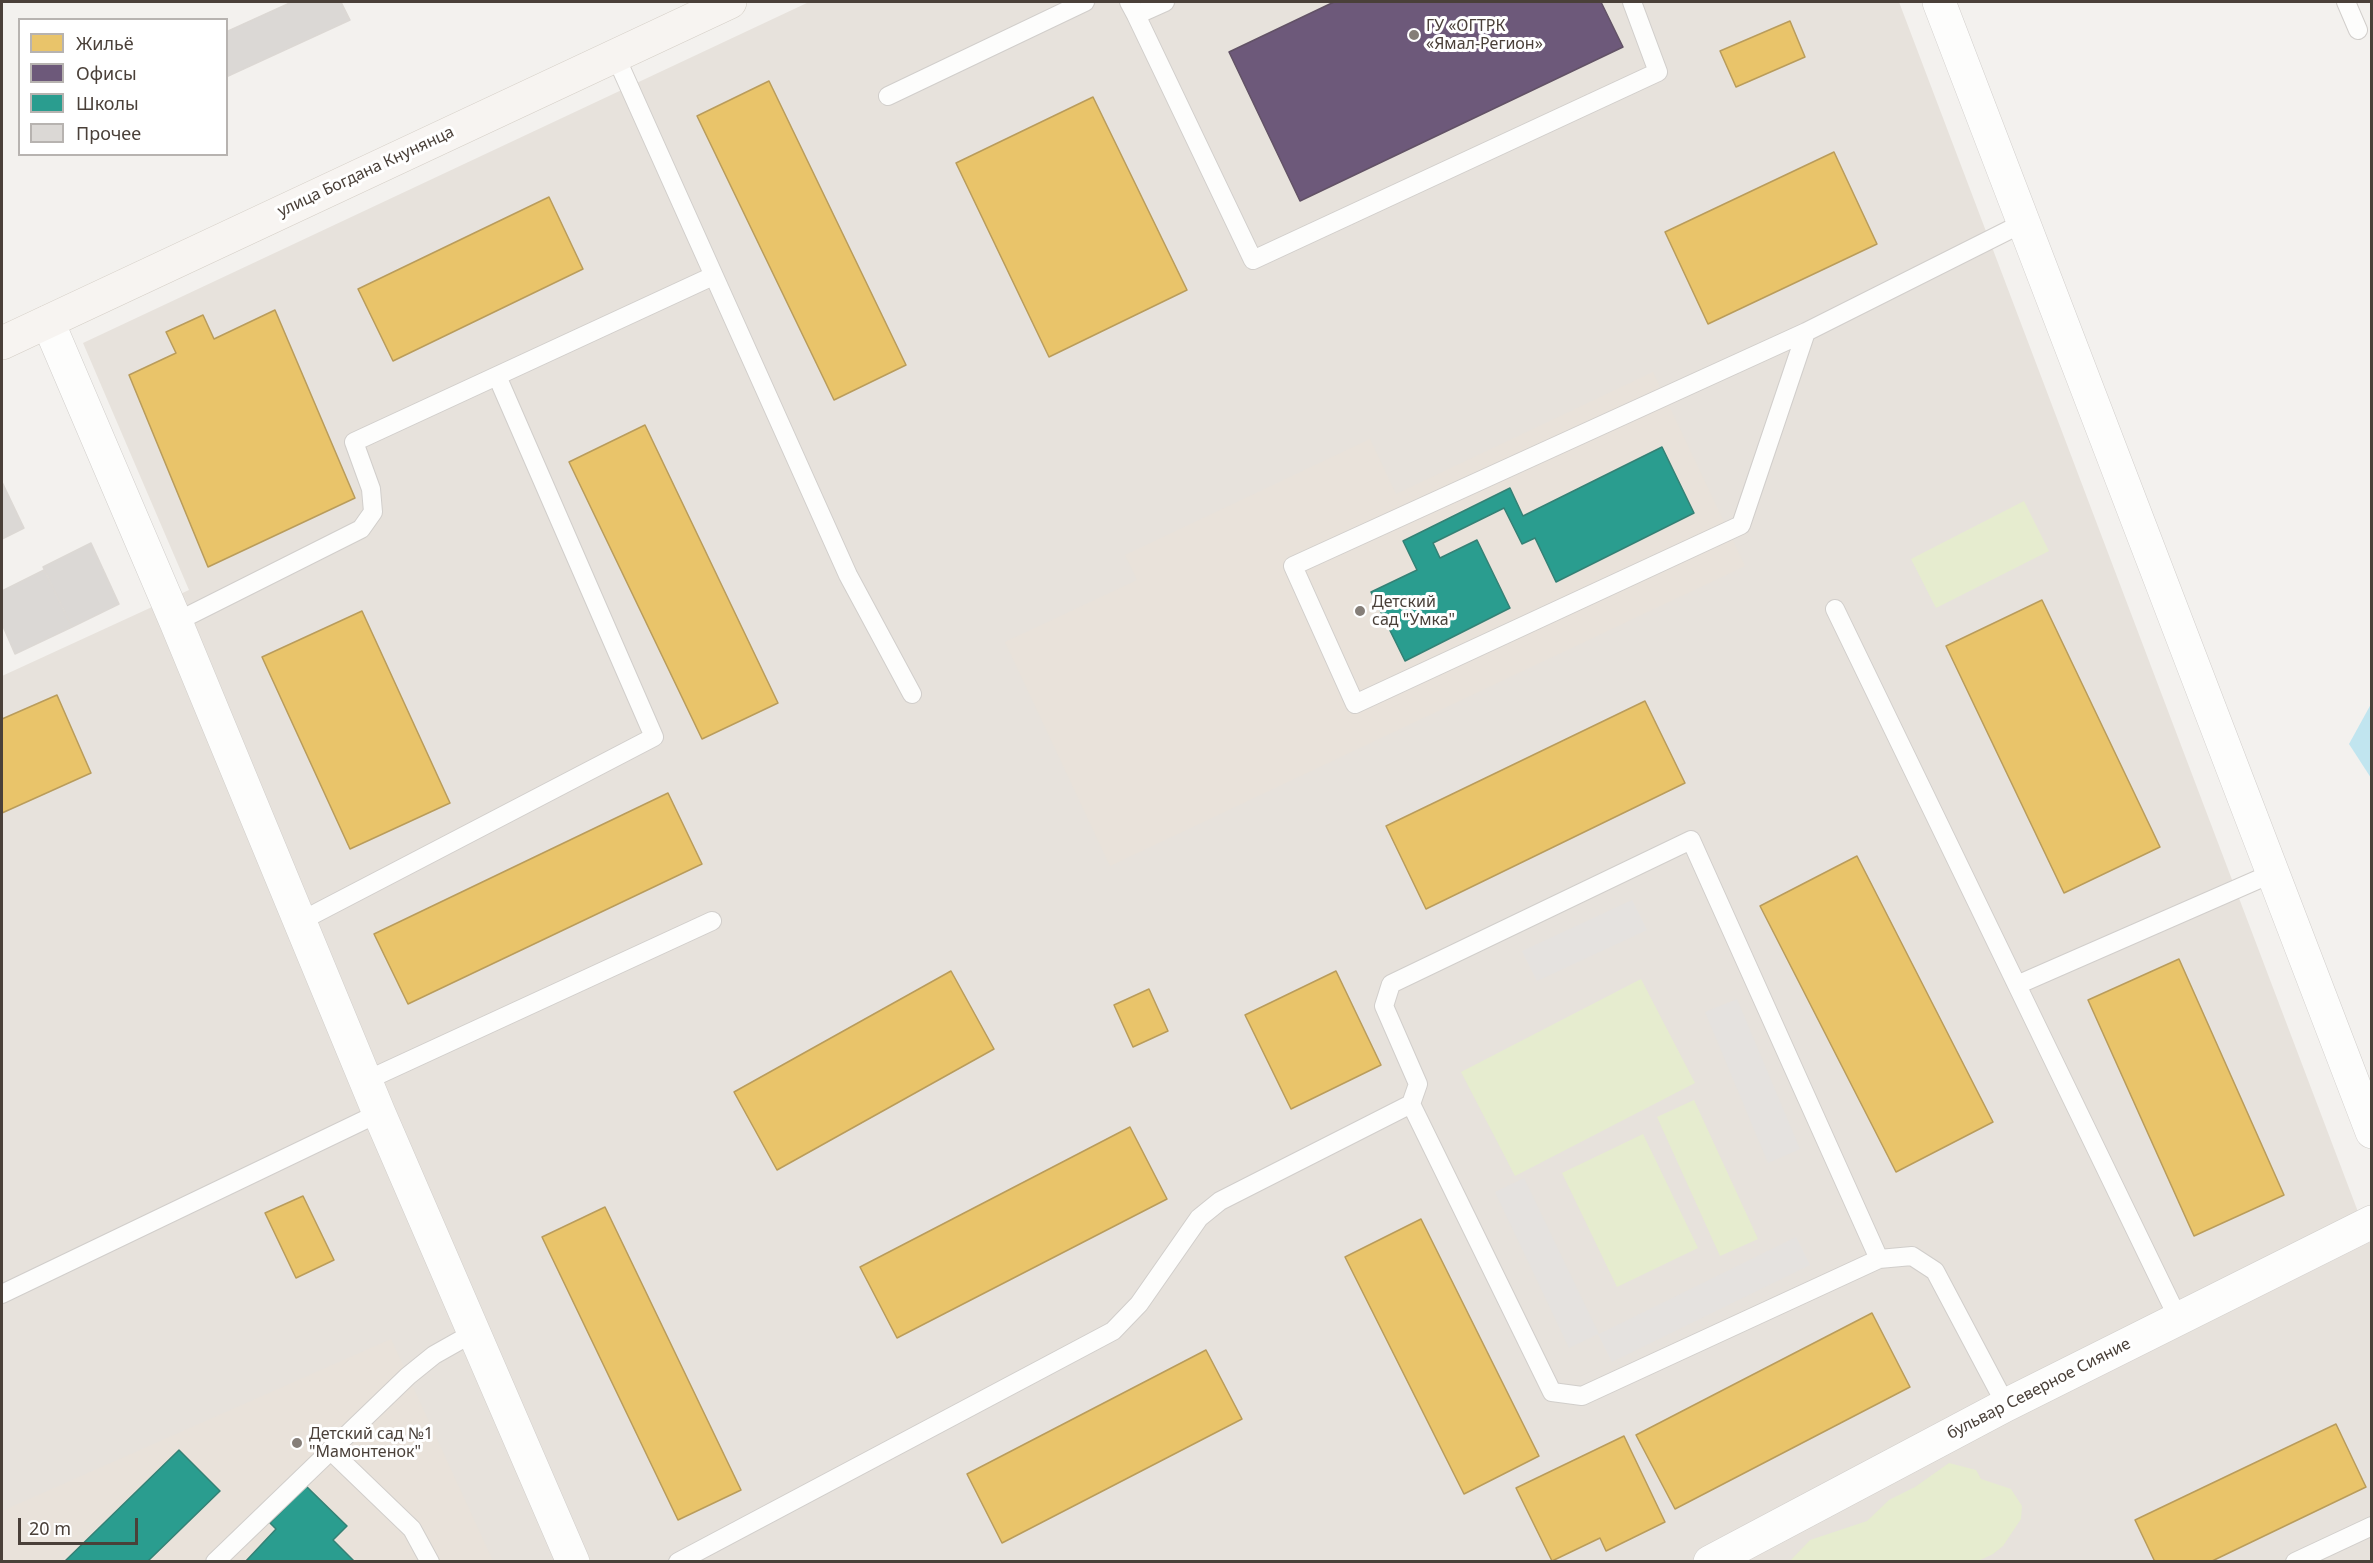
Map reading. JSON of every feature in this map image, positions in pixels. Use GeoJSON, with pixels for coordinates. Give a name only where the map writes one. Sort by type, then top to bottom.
{"type":"FeatureCollection","features":[{"type":"Feature","properties":{"kind":"main road","name":"улица Богдана Кнунянца"},"geometry":{"type":"LineString","coordinates":[[2,343],[730,2]]}},
{"type":"Feature","properties":{"kind":"street"},"geometry":{"type":"LineString","coordinates":[[1939,2],[2372,1132]]}},
{"type":"Feature","properties":{"kind":"street"},"geometry":{"type":"LineString","coordinates":[[48,322],[176,622],[365,1081],[472,1333],[573,1562]]}},
{"type":"Feature","properties":{"kind":"street","name":"бульвар Северное Сияние"},"geometry":{"type":"LineString","coordinates":[[1710,1562],[2006,1405],[2372,1222]]}},
{"type":"Feature","properties":{"kind":"lane"},"geometry":{"type":"LineString","coordinates":[[888,96],[1085,2]]}},
{"type":"Feature","properties":{"kind":"lane"},"geometry":{"type":"LineString","coordinates":[[1165,2],[1133,8],[1253,260],[1658,72],[1632,2]]}},
{"type":"Feature","properties":{"kind":"lane"},"geometry":{"type":"LineString","coordinates":[[2346,2],[2358,30]]}},
{"type":"Feature","properties":{"kind":"lane"},"geometry":{"type":"LineString","coordinates":[[615,55],[848,575],[912,694]]}},
{"type":"Feature","properties":{"kind":"lane"},"geometry":{"type":"LineString","coordinates":[[1806,332],[1741,525],[1355,704],[1293,566],[1806,332],[2023,224]]}},
{"type":"Feature","properties":{"kind":"lane"},"geometry":{"type":"LineString","coordinates":[[176,622],[361,529],[373,512],[371,489],[354,442],[713,276]]}},
{"type":"Feature","properties":{"kind":"lane"},"geometry":{"type":"LineString","coordinates":[[299,922],[654,737],[497,376]]}},
{"type":"Feature","properties":{"kind":"lane"},"geometry":{"type":"LineString","coordinates":[[1834,609],[2178,1318]]}},
{"type":"Feature","properties":{"kind":"lane"},"geometry":{"type":"LineString","coordinates":[[678,1562],[1113,1331],[1139,1304],[1199,1218],[1220,1201],[1411,1104],[1418,1084],[1384,1006],[1391,984],[1691,840],[1879,1259]]}},
{"type":"Feature","properties":{"kind":"lane"},"geometry":{"type":"LineString","coordinates":[[2017,986],[2273,873]]}},
{"type":"Feature","properties":{"kind":"lane"},"geometry":{"type":"LineString","coordinates":[[365,1081],[712,921]]}},
{"type":"Feature","properties":{"kind":"lane"},"geometry":{"type":"LineString","coordinates":[[1411,1104],[1552,1392],[1582,1396],[1879,1259],[1912,1256],[1935,1271],[2006,1405]]}},
{"type":"Feature","properties":{"kind":"lane"},"geometry":{"type":"LineString","coordinates":[[2,1294],[379,1113]]}},
{"type":"Feature","properties":{"kind":"lane"},"geometry":{"type":"LineString","coordinates":[[215,1562],[408,1376],[434,1355],[472,1333]]}},
{"type":"Feature","properties":{"kind":"lane"},"geometry":{"type":"LineString","coordinates":[[330,1450],[411,1529],[430,1562]]}},
{"type":"Feature","properties":{"kind":"lane"},"geometry":{"type":"LineString","coordinates":[[2295,1562],[2372,1526]]}},
{"type":"Feature","properties":{"kind":"shaded area"},"geometry":{"type":"Polygon","coordinates":[[[809,2],[1899,2],[2371,1246],[2371,1561],[2,1561],[2,676],[189,590],[83,343],[809,2]]]}},
{"type":"Feature","properties":{"kind":"shaded area","name":"Детский сад \"Умка\""},"geometry":{"type":"Polygon","coordinates":[[[1653,372],[1745,566],[1110,866],[1005,642],[1137,580],[1125,555],[1370,439],[1396,494],[1653,372]]]}},
{"type":"Feature","properties":{"kind":"shaded area"},"geometry":{"type":"Polygon","coordinates":[[[1632,900],[1647,930],[1537,981],[1522,951],[1632,900]]]}},
{"type":"Feature","properties":{"kind":"shaded area"},"geometry":{"type":"Polygon","coordinates":[[[1737,999],[1800,1149],[1768,1163],[1705,1012],[1737,999]]]}},
{"type":"Feature","properties":{"kind":"shaded area"},"geometry":{"type":"Polygon","coordinates":[[[1524,1178],[1599,1334],[1796,1237],[1810,1265],[1612,1362],[1598,1334],[1569,1348],[1495,1192],[1524,1178]]]}},
{"type":"Feature","properties":{"kind":"shaded area","name":"Детский сад №1 \"Мамонтенок\""},"geometry":{"type":"Polygon","coordinates":[[[391,1339],[493,1561],[2,1561],[2,1511],[391,1339]]]}},
{"type":"Feature","properties":{"kind":"green space"},"geometry":{"type":"Polygon","coordinates":[[[2024,501],[2049,551],[1936,608],[1911,559],[2024,501]]]}},
{"type":"Feature","properties":{"kind":"green space"},"geometry":{"type":"Polygon","coordinates":[[[1641,979],[1695,1083],[1515,1176],[1461,1072],[1641,979]]]}},
{"type":"Feature","properties":{"kind":"green space"},"geometry":{"type":"Polygon","coordinates":[[[1694,1100],[1758,1239],[1720,1256],[1657,1117],[1694,1100]]]}},
{"type":"Feature","properties":{"kind":"green space"},"geometry":{"type":"Polygon","coordinates":[[[1643,1134],[1698,1248],[1617,1287],[1562,1173],[1643,1134]]]}},
{"type":"Feature","properties":{"kind":"green space"},"geometry":{"type":"Polygon","coordinates":[[[1949,1463],[1976,1470],[1981,1479],[2011,1489],[2022,1506],[2021,1519],[2003,1546],[1993,1554],[1976,1562],[1790,1561],[1810,1540],[1867,1521],[1889,1500],[1915,1487],[1949,1463]]]}},
{"type":"Feature","properties":{"kind":"water"},"geometry":{"type":"Polygon","coordinates":[[[2371,704],[2371,778],[2349,744],[2371,704]]]}},
{"type":"Feature","properties":{"kind":"building: Жильё"},"geometry":{"type":"Polygon","coordinates":[[[1790,21],[1805,57],[1736,87],[1720,51],[1790,21]]]}},
{"type":"Feature","properties":{"kind":"building: Жильё"},"geometry":{"type":"Polygon","coordinates":[[[769,81],[906,365],[834,400],[697,116],[769,81]]]}},
{"type":"Feature","properties":{"kind":"building: Жильё"},"geometry":{"type":"Polygon","coordinates":[[[1093,97],[1187,290],[1049,357],[956,163],[1093,97]]]}},
{"type":"Feature","properties":{"kind":"building: Жильё"},"geometry":{"type":"Polygon","coordinates":[[[1834,152],[1877,244],[1708,324],[1665,232],[1834,152]]]}},
{"type":"Feature","properties":{"kind":"building: Жильё"},"geometry":{"type":"Polygon","coordinates":[[[549,197],[583,269],[393,361],[358,289],[549,197]]]}},
{"type":"Feature","properties":{"kind":"building: Жильё"},"geometry":{"type":"Polygon","coordinates":[[[275,310],[355,498],[208,567],[129,375],[176,353],[166,332],[203,315],[214,339],[275,310]]]}},
{"type":"Feature","properties":{"kind":"building: Жильё"},"geometry":{"type":"Polygon","coordinates":[[[645,425],[778,703],[702,739],[569,462],[645,425]]]}},
{"type":"Feature","properties":{"kind":"building: Жильё"},"geometry":{"type":"Polygon","coordinates":[[[2042,600],[2160,847],[2064,893],[1946,646],[2042,600]]]}},
{"type":"Feature","properties":{"kind":"building: Жильё"},"geometry":{"type":"Polygon","coordinates":[[[362,611],[450,803],[350,849],[262,657],[362,611]]]}},
{"type":"Feature","properties":{"kind":"building: Жильё"},"geometry":{"type":"Polygon","coordinates":[[[57,695],[91,773],[2,813],[2,719],[57,695]]]}},
{"type":"Feature","properties":{"kind":"building: Жильё"},"geometry":{"type":"Polygon","coordinates":[[[1645,701],[1685,783],[1426,909],[1386,826],[1645,701]]]}},
{"type":"Feature","properties":{"kind":"building: Жильё"},"geometry":{"type":"Polygon","coordinates":[[[668,793],[702,864],[408,1004],[374,934],[668,793]]]}},
{"type":"Feature","properties":{"kind":"building: Жильё"},"geometry":{"type":"Polygon","coordinates":[[[1857,856],[1993,1122],[1896,1172],[1760,906],[1857,856]]]}},
{"type":"Feature","properties":{"kind":"building: Жильё"},"geometry":{"type":"Polygon","coordinates":[[[2179,959],[2284,1195],[2194,1236],[2088,1000],[2179,959]]]}},
{"type":"Feature","properties":{"kind":"building: Жильё"},"geometry":{"type":"Polygon","coordinates":[[[951,971],[994,1049],[777,1170],[734,1092],[951,971]]]}},
{"type":"Feature","properties":{"kind":"building: Жильё"},"geometry":{"type":"Polygon","coordinates":[[[1336,971],[1381,1065],[1291,1109],[1245,1015],[1336,971]]]}},
{"type":"Feature","properties":{"kind":"building: Жильё"},"geometry":{"type":"Polygon","coordinates":[[[1149,989],[1168,1031],[1133,1047],[1114,1005],[1149,989]]]}},
{"type":"Feature","properties":{"kind":"building: Жильё"},"geometry":{"type":"Polygon","coordinates":[[[1130,1127],[1167,1199],[897,1338],[860,1267],[1130,1127]]]}},
{"type":"Feature","properties":{"kind":"building: Жильё"},"geometry":{"type":"Polygon","coordinates":[[[303,1196],[334,1260],[296,1278],[265,1213],[303,1196]]]}},
{"type":"Feature","properties":{"kind":"building: Жильё"},"geometry":{"type":"Polygon","coordinates":[[[605,1207],[741,1490],[678,1520],[542,1237],[605,1207]]]}},
{"type":"Feature","properties":{"kind":"building: Жильё"},"geometry":{"type":"Polygon","coordinates":[[[1421,1219],[1539,1456],[1464,1494],[1345,1257],[1421,1219]]]}},
{"type":"Feature","properties":{"kind":"building: Жильё"},"geometry":{"type":"Polygon","coordinates":[[[1872,1313],[1910,1387],[1675,1509],[1636,1435],[1872,1313]]]}},
{"type":"Feature","properties":{"kind":"building: Жильё"},"geometry":{"type":"Polygon","coordinates":[[[1206,1350],[1242,1419],[1002,1543],[967,1474],[1206,1350]]]}},
{"type":"Feature","properties":{"kind":"building: Жильё"},"geometry":{"type":"Polygon","coordinates":[[[2336,1424],[2366,1487],[2210,1562],[2155,1562],[2135,1520],[2336,1424]]]}},
{"type":"Feature","properties":{"kind":"building: Жильё"},"geometry":{"type":"Polygon","coordinates":[[[1624,1436],[1665,1522],[1606,1551],[1600,1538],[1552,1561],[1516,1488],[1624,1436]]]}},
{"type":"Feature","properties":{"kind":"building: Офисы"},"geometry":{"type":"Polygon","coordinates":[[[1334,2],[1601,2],[1623,47],[1300,201],[1229,52],[1334,2]]]}},
{"type":"Feature","properties":{"kind":"building: Школы"},"geometry":{"type":"Polygon","coordinates":[[[1662,447],[1694,513],[1556,582],[1535,538],[1522,544],[1504,508],[1433,543],[1440,558],[1477,540],[1510,608],[1405,661],[1371,592],[1417,570],[1403,541],[1510,488],[1523,516],[1662,447]]]}},
{"type":"Feature","properties":{"kind":"building: Школы"},"geometry":{"type":"Polygon","coordinates":[[[179,1450],[220,1491],[147,1562],[64,1562],[179,1450]]]}},
{"type":"Feature","properties":{"kind":"building: Школы"},"geometry":{"type":"Polygon","coordinates":[[[306,1486],[347,1526],[333,1540],[355,1562],[245,1562],[276,1529],[270,1523],[306,1486]]]}},
{"type":"Feature","properties":{"kind":"building: Прочее"},"geometry":{"type":"Polygon","coordinates":[[[292,2],[341,2],[350,20],[228,76],[228,31],[292,2]]]}},
{"type":"Feature","properties":{"kind":"building: Прочее"},"geometry":{"type":"Polygon","coordinates":[[[2,482],[24,528],[2,539],[2,482]]]}},
{"type":"Feature","properties":{"kind":"building: Прочее"},"geometry":{"type":"Polygon","coordinates":[[[91,543],[119,604],[72,627],[43,567],[91,543]]]}},
{"type":"Feature","properties":{"kind":"building: Прочее"},"geometry":{"type":"Polygon","coordinates":[[[44,570],[72,627],[15,654],[2,624],[2,591],[44,570]]]}},
{"type":"Feature","properties":{"kind":"place","name":"ГУ «ОГТРК «Ямал-Регион»"},"geometry":{"type":"Point","coordinates":[1414,35]}},
{"type":"Feature","properties":{"kind":"place","name":"Детский сад \"Умка\""},"geometry":{"type":"Point","coordinates":[1360,611]}},
{"type":"Feature","properties":{"kind":"place","name":"Детский сад №1 \"Мамонтенок\""},"geometry":{"type":"Point","coordinates":[297,1443]}}]}
